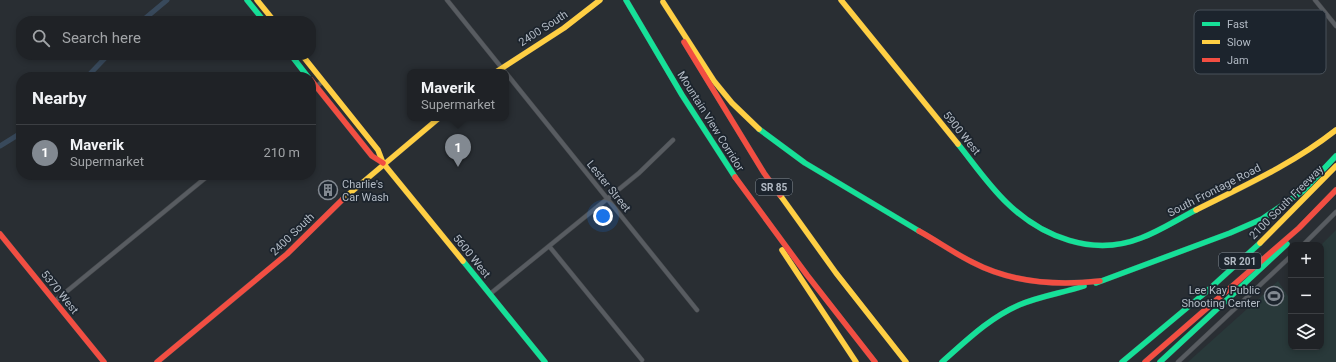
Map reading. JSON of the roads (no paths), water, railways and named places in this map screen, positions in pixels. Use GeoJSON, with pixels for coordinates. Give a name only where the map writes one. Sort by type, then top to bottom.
{"type":"FeatureCollection","features":[{"type":"Feature","properties":{"kind":"main road"},"geometry":{"type":"LineString","coordinates":[[247,0],[260,16]]}},
{"type":"Feature","properties":{"kind":"main road"},"geometry":{"type":"LineString","coordinates":[[257,0],[270,16]]}},
{"type":"Feature","properties":{"kind":"main road","name":"2400 South"},"geometry":{"type":"LineString","coordinates":[[507,69],[600,0]]}},
{"type":"Feature","properties":{"kind":"main road","name":"Mountain View Corridor"},"geometry":{"type":"LineString","coordinates":[[626,0],[724,163],[771,228],[875,362]]}},
{"type":"Feature","properties":{"kind":"main road","name":"5900 West"},"geometry":{"type":"LineString","coordinates":[[842,0],[1012,210],[1029,224],[1052,236],[1064,240],[1092,245]]}},
{"type":"Feature","properties":{"kind":"main road"},"geometry":{"type":"LineString","coordinates":[[662,1],[723,92],[751,122],[793,156],[965,258],[991,271],[1011,278],[1041,284],[1074,284],[1100,281]]}},
{"type":"Feature","properties":{"kind":"main road","name":"Mountain View Corridor"},"geometry":{"type":"LineString","coordinates":[[662,1],[691,56],[764,173],[836,273],[906,362]]}},
{"type":"Feature","properties":{"kind":"main road"},"geometry":{"type":"LineString","coordinates":[[295,60],[304,72]]}},
{"type":"Feature","properties":{"kind":"main road","name":"5600 West"},"geometry":{"type":"LineString","coordinates":[[306,60],[316,72]]}},
{"type":"Feature","properties":{"kind":"main road","name":"5600 West"},"geometry":{"type":"LineString","coordinates":[[316,72],[378,150],[383,163],[545,362]]}},
{"type":"Feature","properties":{"kind":"main road","name":"5600 West"},"geometry":{"type":"LineString","coordinates":[[316,87],[372,156],[383,163]]}},
{"type":"Feature","properties":{"kind":"main road","name":"2400 South"},"geometry":{"type":"LineString","coordinates":[[157,362],[287,254],[344,198],[383,163],[435,121]]}},
{"type":"Feature","properties":{"kind":"main road","name":"South Frontage Road"},"geometry":{"type":"LineString","coordinates":[[1092,245],[1128,242],[1151,233],[1285,165],[1313,148],[1336,130]]}},
{"type":"Feature","properties":{"kind":"main road"},"geometry":{"type":"LineString","coordinates":[[942,362],[990,321],[1010,309],[1035,299],[1100,281],[1230,233],[1262,219],[1303,191],[1336,156]]}},
{"type":"Feature","properties":{"kind":"main road"},"geometry":{"type":"LineString","coordinates":[[724,163],[856,362]]}},
{"type":"Feature","properties":{"kind":"main road","name":"2100 South Freeway"},"geometry":{"type":"LineString","coordinates":[[1122,362],[1138,350],[1248,254],[1306,198],[1336,166]]}},
{"type":"Feature","properties":{"kind":"main road","name":"SR 201"},"geometry":{"type":"LineString","coordinates":[[1145,362],[1299,228],[1336,190]]}},
{"type":"Feature","properties":{"kind":"main road"},"geometry":{"type":"LineString","coordinates":[[1159,362],[1286,246],[1299,228]]}},
{"type":"Feature","properties":{"kind":"main road","name":"5370 West"},"geometry":{"type":"LineString","coordinates":[[0,234],[104,362]]}},
{"type":"Feature","properties":{"kind":"main road"},"geometry":{"type":"LineString","coordinates":[[1118,362],[1138,350]]}},
{"type":"Feature","properties":{"kind":"street","name":"Lester Street"},"geometry":{"type":"LineString","coordinates":[[447,0],[502,69]]}},
{"type":"Feature","properties":{"kind":"street"},"geometry":{"type":"LineString","coordinates":[[1315,0],[1323,10]]}},
{"type":"Feature","properties":{"kind":"street"},"geometry":{"type":"LineString","coordinates":[[1326,14],[1336,26]]}},
{"type":"Feature","properties":{"kind":"street","name":"Lester Street"},"geometry":{"type":"LineString","coordinates":[[509,77],[697,310]]}},
{"type":"Feature","properties":{"kind":"street"},"geometry":{"type":"LineString","coordinates":[[316,87],[323,81]]}},
{"type":"Feature","properties":{"kind":"street"},"geometry":{"type":"LineString","coordinates":[[490,294],[652,162],[673,140]]}},
{"type":"Feature","properties":{"kind":"street"},"geometry":{"type":"LineString","coordinates":[[55,301],[203,180]]}},
{"type":"Feature","properties":{"kind":"street"},"geometry":{"type":"LineString","coordinates":[[1306,242],[1336,212]]}},
{"type":"Feature","properties":{"kind":"street"},"geometry":{"type":"LineString","coordinates":[[549,246],[642,360]]}},
{"type":"Feature","properties":{"kind":"street"},"geometry":{"type":"LineString","coordinates":[[1178,362],[1288,259]]}},
{"type":"Feature","properties":{"kind":"waterway"},"geometry":{"type":"LineString","coordinates":[[148,16],[167,0]]}},
{"type":"Feature","properties":{"kind":"waterway"},"geometry":{"type":"LineString","coordinates":[[92,72],[103,60]]}},
{"type":"Feature","properties":{"kind":"waterway"},"geometry":{"type":"LineString","coordinates":[[0,146],[16,136]]}},
{"type":"Feature","properties":{"kind":"place","name":"Maverik"},"geometry":{"type":"Point","coordinates":[458,167]}},
{"type":"Feature","properties":{"kind":"place","name":"Charlie's Car Wash"},"geometry":{"type":"Point","coordinates":[328,190]}},
{"type":"Feature","properties":{"kind":"place","name":"Lee Kay Public Shooting Center"},"geometry":{"type":"Point","coordinates":[1274,296]}}]}
